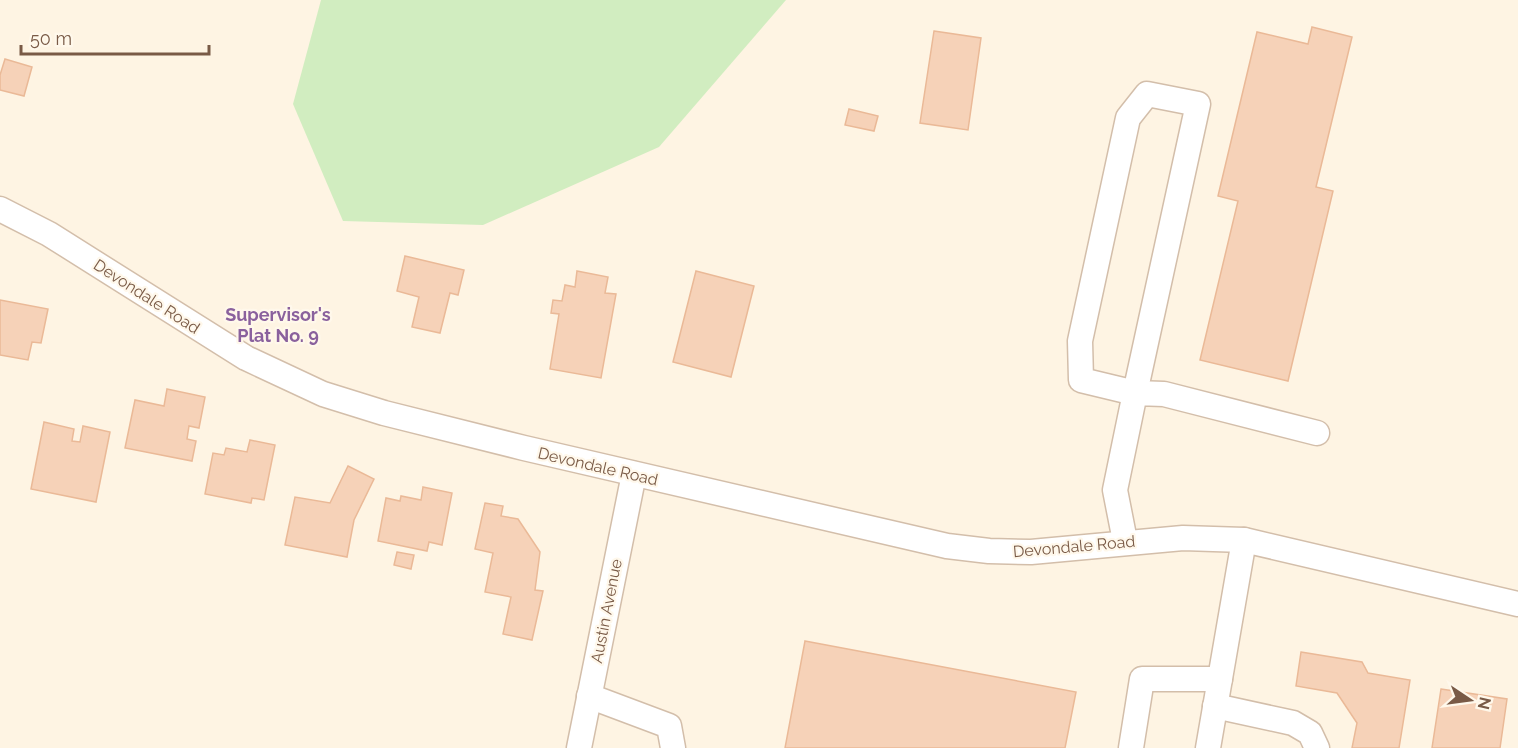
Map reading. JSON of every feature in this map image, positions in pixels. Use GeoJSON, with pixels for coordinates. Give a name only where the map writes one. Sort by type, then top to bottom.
{"type":"FeatureCollection","features":[{"type":"Feature","properties":{"kind":"street"},"geometry":{"type":"LineString","coordinates":[[1125,541],[1115,490],[1135,393],[1198,104],[1147,94],[1128,118],[1080,341],[1081,380],[1135,393],[1164,394],[1317,433]]}},
{"type":"Feature","properties":{"kind":"street","name":"Devondale Road"},"geometry":{"type":"LineString","coordinates":[[0,209],[49,234],[246,358],[296,383],[384,412],[634,474],[947,546],[989,551],[1032,552],[1125,541],[1183,538],[1244,540],[1518,604]]}},
{"type":"Feature","properties":{"kind":"street","name":"Austin Avenue"},"geometry":{"type":"LineString","coordinates":[[579,748],[634,474]]}},
{"type":"Feature","properties":{"kind":"street"},"geometry":{"type":"LineString","coordinates":[[1208,748],[1244,540]]}},
{"type":"Feature","properties":{"kind":"street"},"geometry":{"type":"LineString","coordinates":[[1131,748],[1142,679],[1220,679]]}},
{"type":"Feature","properties":{"kind":"street"},"geometry":{"type":"LineString","coordinates":[[589,696],[669,726],[673,748]]}},
{"type":"Feature","properties":{"kind":"street"},"geometry":{"type":"LineString","coordinates":[[1215,706],[1293,723],[1310,733],[1317,748]]}},
{"type":"Feature","properties":{"kind":"green space"},"geometry":{"type":"Polygon","coordinates":[[[321,0],[786,0],[659,147],[483,225],[343,221],[293,104],[321,0]]]}},
{"type":"Feature","properties":{"kind":"building"},"geometry":{"type":"Polygon","coordinates":[[[1312,27],[1352,37],[1316,187],[1333,191],[1288,381],[1200,360],[1238,201],[1218,196],[1257,32],[1308,44],[1312,27]]]}},
{"type":"Feature","properties":{"kind":"building"},"geometry":{"type":"Polygon","coordinates":[[[934,31],[981,38],[968,130],[920,123],[934,31]]]}},
{"type":"Feature","properties":{"kind":"building"},"geometry":{"type":"Polygon","coordinates":[[[5,59],[32,67],[24,96],[0,90],[0,75],[5,59]]]}},
{"type":"Feature","properties":{"kind":"building"},"geometry":{"type":"Polygon","coordinates":[[[849,109],[878,116],[874,131],[845,125],[849,109]]]}},
{"type":"Feature","properties":{"kind":"building"},"geometry":{"type":"Polygon","coordinates":[[[405,256],[464,270],[458,295],[450,293],[440,333],[412,327],[419,297],[397,291],[405,256]]]}},
{"type":"Feature","properties":{"kind":"building"},"geometry":{"type":"Polygon","coordinates":[[[577,271],[608,277],[605,293],[616,294],[601,378],[550,369],[559,314],[551,313],[553,300],[562,301],[565,285],[575,287],[577,271]]]}},
{"type":"Feature","properties":{"kind":"building"},"geometry":{"type":"Polygon","coordinates":[[[696,271],[754,286],[731,377],[673,362],[696,271]]]}},
{"type":"Feature","properties":{"kind":"building"},"geometry":{"type":"Polygon","coordinates":[[[0,300],[48,309],[41,343],[32,342],[28,360],[0,355],[0,300]]]}},
{"type":"Feature","properties":{"kind":"building"},"geometry":{"type":"Polygon","coordinates":[[[167,389],[205,397],[199,428],[189,426],[187,439],[196,441],[192,461],[125,448],[135,400],[164,406],[167,389]]]}},
{"type":"Feature","properties":{"kind":"building"},"geometry":{"type":"Polygon","coordinates":[[[44,422],[74,429],[72,441],[80,442],[83,426],[110,432],[96,502],[31,489],[44,422]]]}},
{"type":"Feature","properties":{"kind":"building"},"geometry":{"type":"Polygon","coordinates":[[[250,440],[275,445],[264,500],[252,498],[251,503],[205,494],[213,453],[224,455],[226,448],[247,452],[250,440]]]}},
{"type":"Feature","properties":{"kind":"building"},"geometry":{"type":"Polygon","coordinates":[[[348,466],[374,479],[354,520],[347,557],[285,545],[295,497],[330,503],[348,466]]]}},
{"type":"Feature","properties":{"kind":"building"},"geometry":{"type":"Polygon","coordinates":[[[423,487],[452,493],[442,545],[429,542],[427,551],[378,541],[386,498],[400,501],[401,496],[421,500],[423,487]]]}},
{"type":"Feature","properties":{"kind":"building"},"geometry":{"type":"Polygon","coordinates":[[[485,503],[503,506],[501,516],[518,519],[540,552],[535,590],[543,591],[532,640],[503,634],[511,597],[485,592],[493,553],[475,549],[485,503]]]}},
{"type":"Feature","properties":{"kind":"building"},"geometry":{"type":"Polygon","coordinates":[[[397,552],[414,555],[411,569],[394,565],[397,552]]]}},
{"type":"Feature","properties":{"kind":"building"},"geometry":{"type":"Polygon","coordinates":[[[805,641],[1076,692],[1065,748],[785,748],[805,641]]]}},
{"type":"Feature","properties":{"kind":"building"},"geometry":{"type":"Polygon","coordinates":[[[1301,652],[1362,662],[1368,673],[1410,680],[1399,748],[1352,748],[1357,723],[1337,693],[1296,686],[1301,652]]]}},
{"type":"Feature","properties":{"kind":"building"},"geometry":{"type":"Polygon","coordinates":[[[1441,689],[1507,699],[1500,748],[1432,748],[1441,689]]]}},
{"type":"Feature","properties":{"kind":"district","name":"Supervisor's Plat No. 9"},"geometry":{"type":"Point","coordinates":[278,325]}}]}
